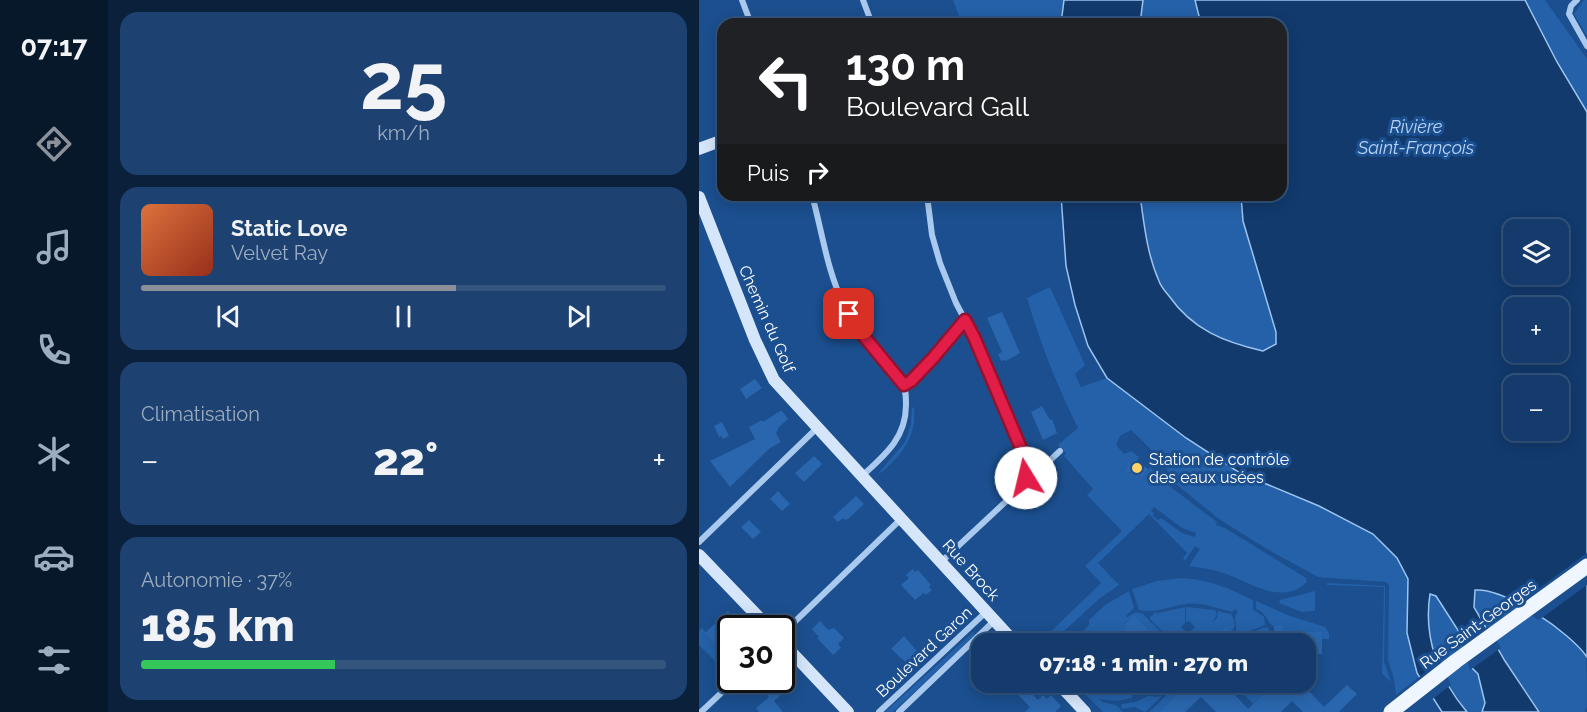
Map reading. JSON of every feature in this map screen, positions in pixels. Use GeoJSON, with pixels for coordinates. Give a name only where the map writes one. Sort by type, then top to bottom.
{"type":"FeatureCollection","features":[{"type":"Feature","properties":{"kind":"main road","name":"Rue Saint-Georges"},"geometry":{"type":"LineString","coordinates":[[1391,712],[1456,661],[1587,566]]}},
{"type":"Feature","properties":{"kind":"street"},"geometry":{"type":"LineString","coordinates":[[742,0],[749,18]]}},
{"type":"Feature","properties":{"kind":"street"},"geometry":{"type":"LineString","coordinates":[[863,0],[870,18]]}},
{"type":"Feature","properties":{"kind":"street"},"geometry":{"type":"LineString","coordinates":[[1577,0],[1571,6],[1569,14],[1587,46]]}},
{"type":"Feature","properties":{"kind":"street"},"geometry":{"type":"LineString","coordinates":[[699,149],[717,142]]}},
{"type":"Feature","properties":{"kind":"street","name":"Chemin du Golf"},"geometry":{"type":"LineString","coordinates":[[699,197],[771,375],[902,519]]}},
{"type":"Feature","properties":{"kind":"street"},"geometry":{"type":"LineString","coordinates":[[814,201],[830,267],[843,304],[862,334],[904,385],[906,408],[901,433],[892,447],[861,476]]}},
{"type":"Feature","properties":{"kind":"street"},"geometry":{"type":"LineString","coordinates":[[928,201],[934,246],[1023,453],[1027,472],[1023,485]]}},
{"type":"Feature","properties":{"kind":"street"},"geometry":{"type":"LineString","coordinates":[[904,385],[911,381],[933,358],[965,320]]}},
{"type":"Feature","properties":{"kind":"street"},"geometry":{"type":"LineString","coordinates":[[699,542],[817,428]]}},
{"type":"Feature","properties":{"kind":"street"},"geometry":{"type":"LineString","coordinates":[[942,562],[1060,451]]}},
{"type":"Feature","properties":{"kind":"street"},"geometry":{"type":"LineString","coordinates":[[795,622],[902,519]]}},
{"type":"Feature","properties":{"kind":"street","name":"Rue Brock"},"geometry":{"type":"LineString","coordinates":[[902,519],[1005,633]]}},
{"type":"Feature","properties":{"kind":"street"},"geometry":{"type":"LineString","coordinates":[[699,555],[757,615]]}},
{"type":"Feature","properties":{"kind":"street","name":"Boulevard Garon"},"geometry":{"type":"LineString","coordinates":[[879,712],[990,617]]}},
{"type":"Feature","properties":{"kind":"street","name":"Boulevard Garon"},"geometry":{"type":"LineString","coordinates":[[899,712],[990,617]]}},
{"type":"Feature","properties":{"kind":"street"},"geometry":{"type":"LineString","coordinates":[[795,656],[848,712]]}},
{"type":"Feature","properties":{"kind":"street"},"geometry":{"type":"LineString","coordinates":[[701,712],[721,693]]}},
{"type":"Feature","properties":{"kind":"street"},"geometry":{"type":"LineString","coordinates":[[1067,693],[1085,712]]}},
{"type":"Feature","properties":{"kind":"shaded area"},"geometry":{"type":"Polygon","coordinates":[[[953,0],[1064,0],[1062,18],[960,18],[953,0]]]}},
{"type":"Feature","properties":{"kind":"shaded area"},"geometry":{"type":"Polygon","coordinates":[[[1143,0],[1195,0],[1200,18],[1141,18],[1143,0]]]}},
{"type":"Feature","properties":{"kind":"shaded area"},"geometry":{"type":"Polygon","coordinates":[[[1525,0],[1545,0],[1587,59],[1587,112],[1557,62],[1525,0]]]}},
{"type":"Feature","properties":{"kind":"shaded area"},"geometry":{"type":"Polygon","coordinates":[[[1584,0],[1587,0],[1587,36],[1574,14],[1584,0]]]}},
{"type":"Feature","properties":{"kind":"shaded area"},"geometry":{"type":"Polygon","coordinates":[[[1141,201],[1241,201],[1243,221],[1276,332],[1276,344],[1263,351],[1205,330],[1185,316],[1170,298],[1159,278],[1145,227],[1141,201]]]}},
{"type":"Feature","properties":{"kind":"shaded area"},"geometry":{"type":"Polygon","coordinates":[[[1050,287],[1085,365],[1075,374],[1081,387],[1107,378],[1214,457],[1373,534],[1397,558],[1408,579],[1407,633],[1419,677],[1396,695],[1388,660],[1389,585],[1386,582],[1318,577],[1267,549],[1219,519],[1172,481],[1163,461],[1131,430],[1120,436],[1116,445],[1124,454],[1131,451],[1139,457],[1134,466],[1127,467],[1129,473],[1135,472],[1142,477],[1150,467],[1168,485],[1217,522],[1216,525],[1225,528],[1306,578],[1307,582],[1297,589],[1277,592],[1256,587],[1221,572],[1189,566],[1200,549],[1195,546],[1185,561],[1183,558],[1187,553],[1149,514],[1098,563],[1119,585],[1099,599],[1062,633],[1049,633],[1101,583],[1085,566],[1122,531],[1087,495],[1093,489],[1064,456],[1066,453],[1058,445],[1078,428],[1037,331],[1027,298],[1050,287]],[[1154,507],[1151,511],[1158,520],[1161,518],[1182,533],[1195,537],[1196,533],[1182,528],[1154,507]]]}},
{"type":"Feature","properties":{"kind":"shaded area"},"geometry":{"type":"Polygon","coordinates":[[[912,407],[914,408],[914,424],[907,444],[892,463],[877,475],[905,442],[911,424],[912,407]]]}},
{"type":"Feature","properties":{"kind":"shaded area"},"geometry":{"type":"Polygon","coordinates":[[[1181,578],[1218,585],[1253,600],[1253,609],[1264,617],[1265,625],[1250,631],[1238,632],[1235,616],[1238,612],[1235,609],[1232,612],[1198,604],[1151,611],[1139,610],[1132,589],[1157,581],[1181,578]]]}},
{"type":"Feature","properties":{"kind":"shaded area"},"geometry":{"type":"Polygon","coordinates":[[[1327,583],[1385,586],[1384,662],[1391,682],[1382,674],[1384,587],[1327,585],[1327,583]]]}},
{"type":"Feature","properties":{"kind":"shaded area"},"geometry":{"type":"Polygon","coordinates":[[[1484,589],[1509,599],[1540,616],[1569,636],[1579,646],[1586,655],[1587,706],[1585,712],[1539,712],[1505,661],[1474,608],[1475,590],[1484,589]]]}},
{"type":"Feature","properties":{"kind":"shaded area"},"geometry":{"type":"Polygon","coordinates":[[[1129,591],[1134,608],[1126,616],[1136,612],[1143,614],[1162,633],[1152,633],[1134,616],[1124,624],[1126,628],[1122,633],[1081,633],[1089,625],[1089,620],[1105,605],[1129,591]]]}},
{"type":"Feature","properties":{"kind":"shaded area"},"geometry":{"type":"Polygon","coordinates":[[[1315,591],[1315,611],[1302,612],[1279,603],[1280,600],[1315,591]]]}},
{"type":"Feature","properties":{"kind":"shaded area"},"geometry":{"type":"Polygon","coordinates":[[[1429,594],[1436,596],[1463,638],[1472,668],[1478,674],[1485,703],[1482,712],[1467,712],[1447,685],[1440,671],[1431,643],[1429,594]]]}},
{"type":"Feature","properties":{"kind":"shaded area"},"geometry":{"type":"Polygon","coordinates":[[[1256,601],[1290,616],[1325,627],[1329,633],[1329,639],[1322,639],[1322,632],[1296,633],[1278,629],[1262,612],[1256,609],[1256,601]]]}},
{"type":"Feature","properties":{"kind":"shaded area"},"geometry":{"type":"Polygon","coordinates":[[[1185,607],[1185,623],[1181,627],[1185,633],[1164,633],[1149,618],[1156,612],[1159,615],[1158,613],[1185,607]]]}},
{"type":"Feature","properties":{"kind":"shaded area"},"geometry":{"type":"Polygon","coordinates":[[[1186,607],[1215,610],[1217,614],[1213,622],[1217,618],[1218,611],[1231,614],[1234,621],[1233,631],[1231,633],[1225,628],[1220,633],[1188,633],[1195,627],[1189,621],[1186,622],[1186,607]]]}},
{"type":"Feature","properties":{"kind":"shaded area"},"geometry":{"type":"Polygon","coordinates":[[[1266,627],[1269,629],[1269,633],[1250,633],[1266,627]]]}},
{"type":"Feature","properties":{"kind":"shaded area"},"geometry":{"type":"Polygon","coordinates":[[[702,628],[717,645],[717,656],[715,657],[717,663],[699,645],[699,631],[702,628]]]}},
{"type":"Feature","properties":{"kind":"shaded area"},"geometry":{"type":"Polygon","coordinates":[[[971,634],[971,639],[893,712],[885,712],[971,634]]]}},
{"type":"Feature","properties":{"kind":"shaded area"},"geometry":{"type":"Polygon","coordinates":[[[1084,693],[1133,693],[1132,698],[1117,701],[1099,699],[1116,705],[1123,712],[1103,712],[1084,693]]]}},
{"type":"Feature","properties":{"kind":"shaded area"},"geometry":{"type":"Polygon","coordinates":[[[1169,693],[1179,693],[1159,712],[1149,712],[1169,693]]]}},
{"type":"Feature","properties":{"kind":"shaded area"},"geometry":{"type":"Polygon","coordinates":[[[1243,693],[1264,693],[1253,704],[1243,693]]]}},
{"type":"Feature","properties":{"kind":"shaded area"},"geometry":{"type":"Polygon","coordinates":[[[1148,696],[1161,697],[1145,712],[1135,707],[1121,709],[1122,704],[1135,702],[1148,696]]]}},
{"type":"Feature","properties":{"kind":"water"},"geometry":{"type":"Polygon","coordinates":[[[1064,0],[1143,0],[1141,18],[1062,18],[1064,0]]]}},
{"type":"Feature","properties":{"kind":"water","name":"Rivière Saint-François"},"geometry":{"type":"Polygon","coordinates":[[[1195,0],[1525,0],[1557,62],[1587,112],[1587,657],[1552,624],[1503,596],[1475,590],[1474,607],[1505,661],[1539,712],[1482,712],[1485,703],[1478,674],[1472,668],[1463,638],[1436,596],[1430,594],[1429,626],[1435,657],[1448,686],[1467,712],[1442,712],[1417,673],[1407,633],[1408,579],[1397,558],[1373,534],[1319,506],[1240,473],[1186,438],[1107,378],[1088,346],[1075,305],[1066,266],[1061,201],[1141,201],[1155,271],[1162,287],[1188,318],[1222,339],[1263,351],[1276,344],[1276,332],[1243,221],[1241,201],[1287,201],[1287,18],[1200,18],[1195,0]]]}},
{"type":"Feature","properties":{"kind":"pier"},"geometry":{"type":"Polygon","coordinates":[[[1587,553],[1587,585],[1539,620],[1515,606],[1587,553]]]}},
{"type":"Feature","properties":{"kind":"pier"},"geometry":{"type":"Polygon","coordinates":[[[1488,626],[1501,648],[1470,670],[1462,644],[1488,626]]]}},
{"type":"Feature","properties":{"kind":"pier"},"geometry":{"type":"Polygon","coordinates":[[[1440,660],[1451,685],[1430,701],[1417,679],[1440,660]]]}},
{"type":"Feature","properties":{"kind":"building"},"geometry":{"type":"Polygon","coordinates":[[[1002,312],[1020,353],[1006,361],[1001,361],[998,354],[1002,352],[987,318],[1002,312]]]}},
{"type":"Feature","properties":{"kind":"building"},"geometry":{"type":"Polygon","coordinates":[[[755,379],[762,388],[746,399],[740,389],[755,379]]]}},
{"type":"Feature","properties":{"kind":"building"},"geometry":{"type":"Polygon","coordinates":[[[1042,406],[1050,420],[1052,419],[1057,433],[1043,440],[1031,412],[1042,406]]]}},
{"type":"Feature","properties":{"kind":"building"},"geometry":{"type":"Polygon","coordinates":[[[780,411],[788,419],[776,433],[781,442],[770,448],[730,487],[710,461],[755,439],[749,427],[762,420],[763,422],[780,411]]]}},
{"type":"Feature","properties":{"kind":"building"},"geometry":{"type":"Polygon","coordinates":[[[722,422],[729,436],[723,439],[719,437],[714,426],[722,422]]]}},
{"type":"Feature","properties":{"kind":"building"},"geometry":{"type":"Polygon","coordinates":[[[814,456],[822,464],[804,482],[795,473],[814,456]]]}},
{"type":"Feature","properties":{"kind":"building","name":"Station de contrôle des eaux usées"},"geometry":{"type":"Polygon","coordinates":[[[1137,461],[1148,469],[1142,478],[1136,473],[1127,472],[1127,467],[1137,461]]]}},
{"type":"Feature","properties":{"kind":"building"},"geometry":{"type":"Polygon","coordinates":[[[778,491],[790,504],[782,511],[770,499],[778,491]]]}},
{"type":"Feature","properties":{"kind":"building"},"geometry":{"type":"Polygon","coordinates":[[[856,496],[864,504],[848,519],[843,518],[838,522],[833,517],[856,496]]]}},
{"type":"Feature","properties":{"kind":"building"},"geometry":{"type":"Polygon","coordinates":[[[749,520],[761,532],[753,539],[741,527],[749,520]]]}},
{"type":"Feature","properties":{"kind":"building"},"geometry":{"type":"Polygon","coordinates":[[[913,569],[915,572],[918,570],[931,585],[929,587],[932,590],[915,600],[901,585],[909,578],[906,575],[913,569]]]}},
{"type":"Feature","properties":{"kind":"building"},"geometry":{"type":"Polygon","coordinates":[[[1134,615],[1151,633],[1121,633],[1126,628],[1124,625],[1134,615]]]}},
{"type":"Feature","properties":{"kind":"building"},"geometry":{"type":"Polygon","coordinates":[[[820,621],[828,630],[834,628],[844,638],[838,644],[841,648],[833,655],[812,629],[820,621]]]}},
{"type":"Feature","properties":{"kind":"building"},"geometry":{"type":"Polygon","coordinates":[[[717,622],[717,646],[705,633],[717,622]]]}},
{"type":"Feature","properties":{"kind":"building"},"geometry":{"type":"Polygon","coordinates":[[[1274,626],[1283,626],[1283,632],[1322,632],[1322,654],[1316,654],[1316,633],[1269,633],[1274,632],[1274,626]]]}},
{"type":"Feature","properties":{"kind":"building"},"geometry":{"type":"Polygon","coordinates":[[[1225,627],[1231,633],[1219,633],[1225,627]]]}},
{"type":"Feature","properties":{"kind":"building"},"geometry":{"type":"Polygon","coordinates":[[[904,636],[921,656],[911,667],[891,649],[904,636]]]}},
{"type":"Feature","properties":{"kind":"building"},"geometry":{"type":"Polygon","coordinates":[[[1347,685],[1357,694],[1339,712],[1303,712],[1292,701],[1281,712],[1216,712],[1201,697],[1185,712],[1159,712],[1179,693],[1233,693],[1248,709],[1264,693],[1311,693],[1324,707],[1347,685]]]}},
{"type":"Feature","properties":{"kind":"building"},"geometry":{"type":"Polygon","coordinates":[[[765,693],[783,693],[774,701],[783,712],[759,712],[756,708],[769,697],[765,693]]]}},
{"type":"Feature","properties":{"kind":"building"},"geometry":{"type":"Polygon","coordinates":[[[1017,693],[1031,693],[1038,700],[1043,695],[1047,699],[1051,695],[1061,706],[1055,712],[1025,712],[1030,707],[1017,693]]]}},
{"type":"Feature","properties":{"kind":"place","name":"Station de contrôle des eaux usées"},"geometry":{"type":"Point","coordinates":[1137,468]}},
{"type":"Feature","properties":{"kind":"route"},"geometry":{"type":"LineString","coordinates":[[849,314],[862,334],[904,385],[911,381],[933,358],[965,320],[1023,453],[1027,465],[1026,478]]}}]}
